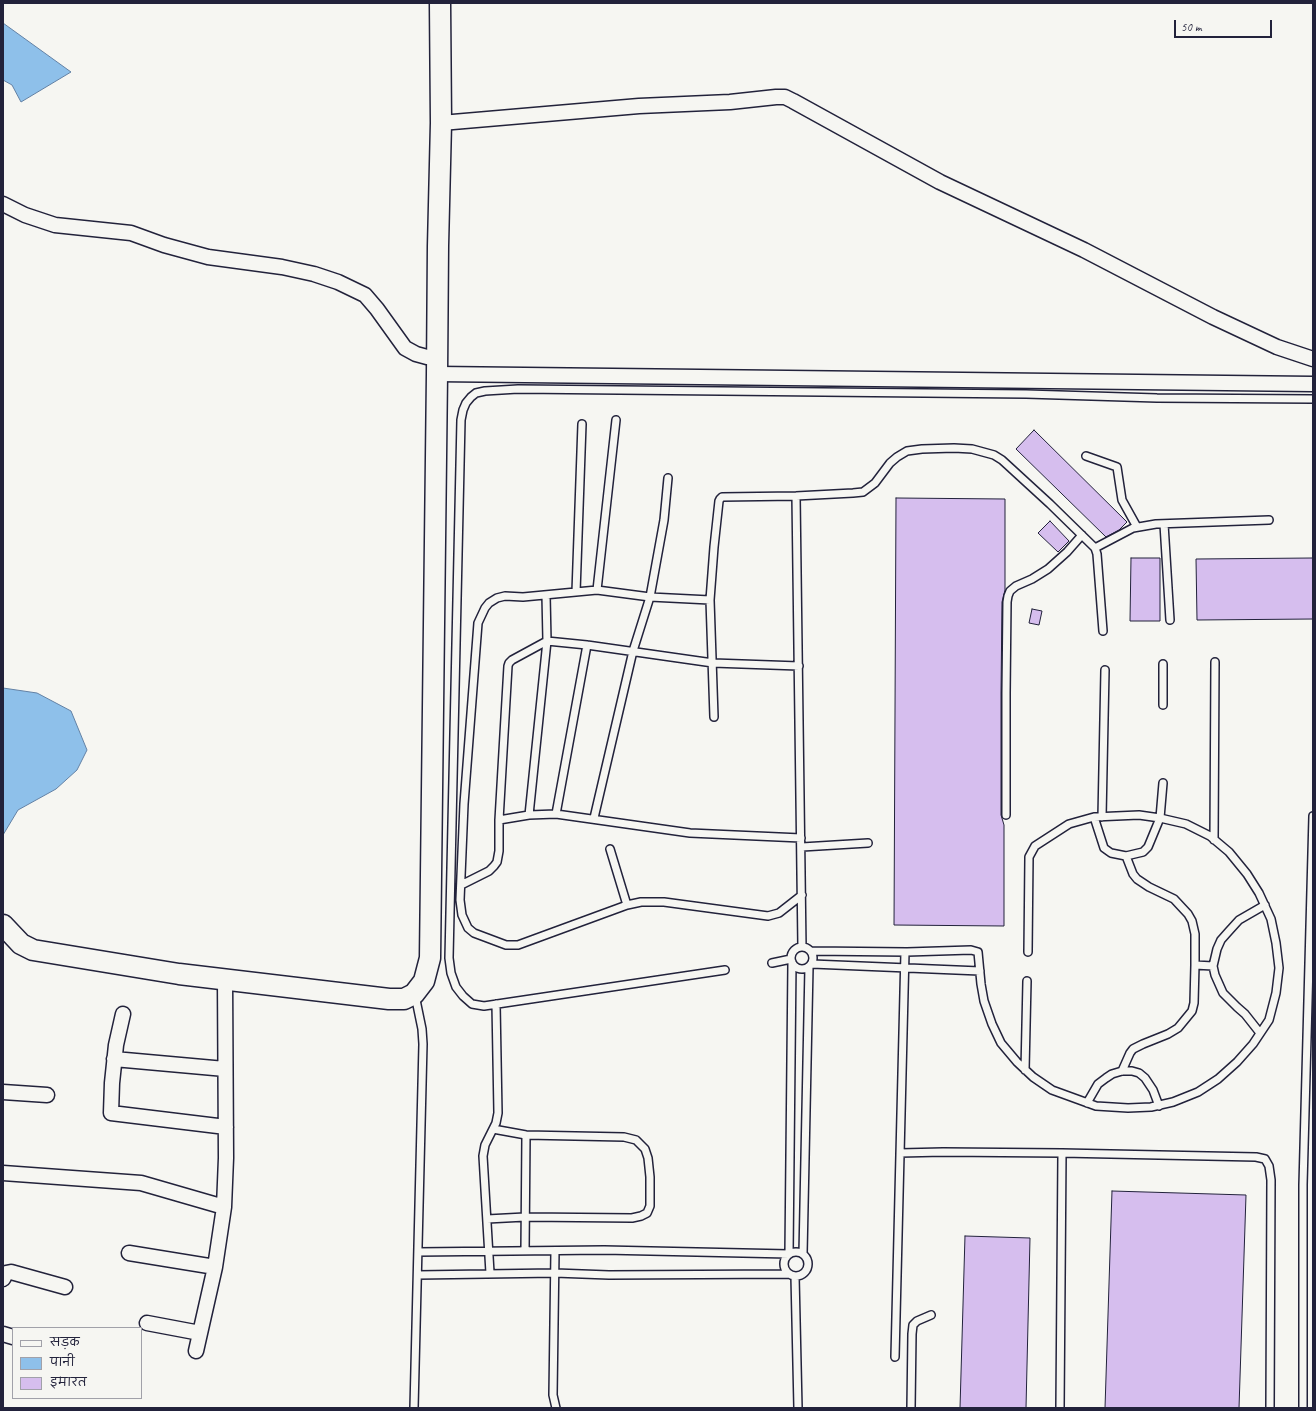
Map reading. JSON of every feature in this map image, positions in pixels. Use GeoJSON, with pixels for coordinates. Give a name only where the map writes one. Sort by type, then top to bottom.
{"type":"FeatureCollection","features":[{"type":"Feature","properties":{"kind":"street"},"geometry":{"type":"LineString","coordinates":[[3,925],[21,944],[33,950],[179,974],[389,999],[404,999],[414,994],[424,981],[430,958],[438,246],[441,122],[440,3]]}},
{"type":"Feature","properties":{"kind":"street"},"geometry":{"type":"LineString","coordinates":[[441,122],[632,107],[730,102],[776,97],[784,98],[793,101],[940,182],[1084,250],[1213,317],[1277,347],[1313,359]]}},
{"type":"Feature","properties":{"kind":"street"},"geometry":{"type":"LineString","coordinates":[[3,204],[25,215],[55,225],[131,233],[208,257],[282,267],[314,274],[338,282],[365,295],[405,348],[426,357],[437,365],[1313,384]]}},
{"type":"Feature","properties":{"kind":"street"},"geometry":{"type":"LineString","coordinates":[[196,1351],[215,1267],[224,1207],[226,1127],[225,979]]}},
{"type":"Feature","properties":{"kind":"street"},"geometry":{"type":"LineString","coordinates":[[123,1014],[114,1059],[112,1114],[226,1127]]}},
{"type":"Feature","properties":{"kind":"street"},"geometry":{"type":"LineString","coordinates":[[114,1059],[226,1069]]}},
{"type":"Feature","properties":{"kind":"street"},"geometry":{"type":"LineString","coordinates":[[3,1092],[47,1095]]}},
{"type":"Feature","properties":{"kind":"street"},"geometry":{"type":"LineString","coordinates":[[3,1173],[141,1183],[224,1207]]}},
{"type":"Feature","properties":{"kind":"street"},"geometry":{"type":"LineString","coordinates":[[129,1253],[215,1267]]}},
{"type":"Feature","properties":{"kind":"street"},"geometry":{"type":"LineString","coordinates":[[3,1279],[6,1273],[11,1272],[65,1287]]}},
{"type":"Feature","properties":{"kind":"street"},"geometry":{"type":"LineString","coordinates":[[147,1323],[200,1333]]}},
{"type":"Feature","properties":{"kind":"lane"},"geometry":{"type":"LineString","coordinates":[[725,970],[484,1006],[472,1004],[456,987],[451,973],[449,958],[461,420],[462,410],[471,397],[476,393],[485,390],[526,389],[1313,399]]}},
{"type":"Feature","properties":{"kind":"lane"},"geometry":{"type":"LineString","coordinates":[[597,590],[616,420]]}},
{"type":"Feature","properties":{"kind":"lane"},"geometry":{"type":"LineString","coordinates":[[576,592],[582,424]]}},
{"type":"Feature","properties":{"kind":"lane"},"geometry":{"type":"LineString","coordinates":[[714,717],[710,600],[718,501],[722,497],[796,496],[863,492],[875,483],[897,456],[907,452],[922,449],[972,449],[994,455],[1002,460],[1095,548],[1097,554],[1104,631]]}},
{"type":"Feature","properties":{"kind":"lane"},"geometry":{"type":"LineString","coordinates":[[1086,456],[1115,465],[1117,467],[1122,500],[1137,527]]}},
{"type":"Feature","properties":{"kind":"lane"},"geometry":{"type":"LineString","coordinates":[[594,818],[633,651],[650,597],[664,520],[668,478]]}},
{"type":"Feature","properties":{"kind":"lane"},"geometry":{"type":"LineString","coordinates":[[796,496],[802,847],[802,947]]}},
{"type":"Feature","properties":{"kind":"lane"},"geometry":{"type":"LineString","coordinates":[[1095,548],[1124,532],[1137,527],[1164,524],[1269,520]]}},
{"type":"Feature","properties":{"kind":"lane"},"geometry":{"type":"LineString","coordinates":[[1164,524],[1170,620]]}},
{"type":"Feature","properties":{"kind":"lane"},"geometry":{"type":"LineString","coordinates":[[1006,816],[1006,670],[1008,596],[1010,591],[1016,586],[1032,579],[1048,569],[1067,552],[1082,535]]}},
{"type":"Feature","properties":{"kind":"lane"},"geometry":{"type":"LineString","coordinates":[[710,600],[650,597],[597,590],[546,595],[505,596],[497,598],[489,603],[485,608],[478,623],[464,804],[460,900],[462,915],[468,928],[474,934],[506,945],[518,945],[627,905],[641,902],[664,902],[768,916],[779,913],[802,895]]}},
{"type":"Feature","properties":{"kind":"lane"},"geometry":{"type":"LineString","coordinates":[[529,815],[547,641],[546,595]]}},
{"type":"Feature","properties":{"kind":"lane"},"geometry":{"type":"LineString","coordinates":[[461,885],[494,866],[497,862],[508,666],[512,660],[547,641],[633,651],[713,663],[799,666]]}},
{"type":"Feature","properties":{"kind":"lane"},"geometry":{"type":"LineString","coordinates":[[556,814],[587,645]]}},
{"type":"Feature","properties":{"kind":"lane"},"geometry":{"type":"LineString","coordinates":[[1214,840],[1215,662]]}},
{"type":"Feature","properties":{"kind":"lane"},"geometry":{"type":"LineString","coordinates":[[1163,664],[1163,705]]}},
{"type":"Feature","properties":{"kind":"lane"},"geometry":{"type":"LineString","coordinates":[[1102,816],[1105,670]]}},
{"type":"Feature","properties":{"kind":"lane"},"geometry":{"type":"LineString","coordinates":[[1094,817],[1104,848],[1111,853],[1126,856],[1143,852],[1148,847],[1160,818],[1163,783]]}},
{"type":"Feature","properties":{"kind":"lane"},"geometry":{"type":"LineString","coordinates":[[499,820],[529,815],[556,814],[594,818],[690,833],[801,838]]}},
{"type":"Feature","properties":{"kind":"lane"},"geometry":{"type":"LineString","coordinates":[[811,951],[905,952],[974,950],[978,952],[984,1001],[992,1024],[1001,1043],[1025,1070],[1052,1090],[1087,1103],[1096,1106],[1128,1108],[1159,1106],[1198,1092],[1218,1079],[1237,1062],[1253,1044],[1269,1020],[1276,992],[1279,968],[1271,919],[1265,905],[1248,874],[1229,852],[1210,836],[1186,824],[1139,815],[1094,817],[1069,824],[1035,846],[1029,857],[1028,952]]}},
{"type":"Feature","properties":{"kind":"lane"},"geometry":{"type":"LineString","coordinates":[[1304,1408],[1304,1178],[1313,816]]}},
{"type":"Feature","properties":{"kind":"lane"},"geometry":{"type":"LineString","coordinates":[[802,847],[868,844]]}},
{"type":"Feature","properties":{"kind":"lane"},"geometry":{"type":"LineString","coordinates":[[610,849],[627,905]]}},
{"type":"Feature","properties":{"kind":"lane"},"geometry":{"type":"LineString","coordinates":[[1122,1071],[1133,1049],[1178,1028],[1192,1011],[1194,1003],[1195,965],[1195,934],[1192,921],[1188,914],[1174,899],[1149,887],[1137,879],[1126,856]]}},
{"type":"Feature","properties":{"kind":"lane"},"geometry":{"type":"LineString","coordinates":[[1260,1033],[1245,1014],[1223,993],[1214,975],[1213,966],[1221,940],[1239,920],[1265,905]]}},
{"type":"Feature","properties":{"kind":"lane"},"geometry":{"type":"LineString","coordinates":[[418,1275],[490,1273],[555,1273],[610,1276],[792,1275],[803,1274],[807,1268],[807,1260],[803,1254],[810,965],[813,957],[811,951],[806,947],[798,947],[793,952],[792,961],[789,1254],[784,1261],[786,1270],[792,1275],[798,1408]]}},
{"type":"Feature","properties":{"kind":"lane"},"geometry":{"type":"LineString","coordinates":[[895,1357],[905,952]]}},
{"type":"Feature","properties":{"kind":"lane"},"geometry":{"type":"LineString","coordinates":[[772,963],[792,961]]}},
{"type":"Feature","properties":{"kind":"lane"},"geometry":{"type":"LineString","coordinates":[[792,961],[794,965],[800,969],[810,965],[904,967],[980,971]]}},
{"type":"Feature","properties":{"kind":"lane"},"geometry":{"type":"LineString","coordinates":[[1195,965],[1213,966]]}},
{"type":"Feature","properties":{"kind":"lane"},"geometry":{"type":"LineString","coordinates":[[1025,1070],[1027,981]]}},
{"type":"Feature","properties":{"kind":"lane"},"geometry":{"type":"LineString","coordinates":[[414,994],[422,1029],[423,1044],[414,1408]]}},
{"type":"Feature","properties":{"kind":"lane"},"geometry":{"type":"LineString","coordinates":[[490,1273],[484,1156],[485,1145],[496,1122],[498,1113],[496,1004]]}},
{"type":"Feature","properties":{"kind":"lane"},"geometry":{"type":"LineString","coordinates":[[1087,1103],[1098,1084],[1112,1074],[1122,1071],[1132,1071],[1139,1073],[1145,1078],[1153,1090],[1159,1106]]}},
{"type":"Feature","properties":{"kind":"lane"},"geometry":{"type":"LineString","coordinates":[[488,1219],[525,1217],[632,1218],[641,1216],[647,1212],[650,1206],[650,1177],[648,1158],[645,1149],[636,1140],[624,1138],[526,1135],[492,1129]]}},
{"type":"Feature","properties":{"kind":"lane"},"geometry":{"type":"LineString","coordinates":[[525,1251],[526,1135]]}},
{"type":"Feature","properties":{"kind":"lane"},"geometry":{"type":"LineString","coordinates":[[900,1153],[1062,1153],[1256,1157],[1265,1159],[1268,1166],[1270,1180],[1270,1408]]}},
{"type":"Feature","properties":{"kind":"lane"},"geometry":{"type":"LineString","coordinates":[[1060,1408],[1062,1153]]}},
{"type":"Feature","properties":{"kind":"lane"},"geometry":{"type":"LineString","coordinates":[[418,1252],[604,1250],[789,1254],[796,1252],[803,1254]]}},
{"type":"Feature","properties":{"kind":"lane"},"geometry":{"type":"LineString","coordinates":[[555,1251],[554,1395],[556,1408]]}},
{"type":"Feature","properties":{"kind":"lane"},"geometry":{"type":"LineString","coordinates":[[911,1408],[913,1325],[917,1321],[931,1314]]}},
{"type":"Feature","properties":{"kind":"water"},"geometry":{"type":"Polygon","coordinates":[[[3,23],[71,72],[21,102],[12,85],[3,80],[3,23]]]}},
{"type":"Feature","properties":{"kind":"water"},"geometry":{"type":"Polygon","coordinates":[[[3,688],[37,693],[71,711],[87,750],[77,770],[56,789],[18,810],[3,835],[3,688]]]}},
{"type":"Feature","properties":{"kind":"building"},"geometry":{"type":"Polygon","coordinates":[[[1034,430],[1127,522],[1119,530],[1106,537],[1016,449],[1034,430]]]}},
{"type":"Feature","properties":{"kind":"building"},"geometry":{"type":"Polygon","coordinates":[[[896,498],[1005,499],[1005,590],[1002,602],[1001,693],[1001,815],[1004,825],[1004,926],[894,925],[896,498]]]}},
{"type":"Feature","properties":{"kind":"building"},"geometry":{"type":"Polygon","coordinates":[[[1050,521],[1069,541],[1058,552],[1038,533],[1050,521]]]}},
{"type":"Feature","properties":{"kind":"building"},"geometry":{"type":"Polygon","coordinates":[[[1131,558],[1160,558],[1160,621],[1130,621],[1131,558]]]}},
{"type":"Feature","properties":{"kind":"building"},"geometry":{"type":"Polygon","coordinates":[[[1313,558],[1313,619],[1197,620],[1196,559],[1313,558]]]}},
{"type":"Feature","properties":{"kind":"building"},"geometry":{"type":"Polygon","coordinates":[[[1032,609],[1042,611],[1039,625],[1029,623],[1032,609]]]}},
{"type":"Feature","properties":{"kind":"building"},"geometry":{"type":"Polygon","coordinates":[[[1112,1191],[1246,1195],[1239,1408],[1105,1408],[1112,1191]]]}},
{"type":"Feature","properties":{"kind":"building"},"geometry":{"type":"Polygon","coordinates":[[[965,1236],[1030,1238],[1026,1408],[960,1408],[965,1236]]]}}]}
